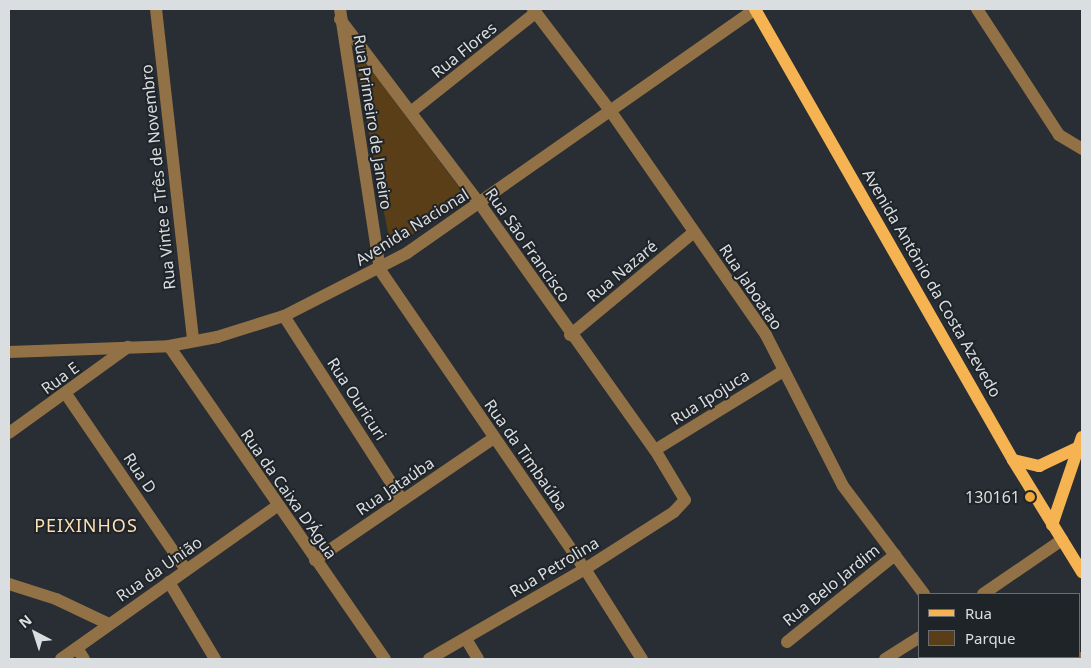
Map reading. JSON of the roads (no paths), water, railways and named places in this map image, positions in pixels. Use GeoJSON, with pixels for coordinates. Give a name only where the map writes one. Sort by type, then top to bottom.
{"type":"FeatureCollection","features":[{"type":"Feature","properties":{"kind":"main road","name":"Avenida Antônio da Costa Azevedo"},"geometry":{"type":"LineString","coordinates":[[755,9],[1013,460],[1082,572]]}},
{"type":"Feature","properties":{"kind":"main road"},"geometry":{"type":"LineString","coordinates":[[1013,460],[1038,466],[1081,442]]}},
{"type":"Feature","properties":{"kind":"main road"},"geometry":{"type":"LineString","coordinates":[[1052,526],[1081,442]]}},
{"type":"Feature","properties":{"kind":"street","name":"Rua Vinte e Três de Novembro"},"geometry":{"type":"LineString","coordinates":[[156,9],[193,341]]}},
{"type":"Feature","properties":{"kind":"street","name":"Avenida Nacional"},"geometry":{"type":"LineString","coordinates":[[9,350],[169,346],[284,316],[380,270],[480,204],[609,109],[755,9]]}},
{"type":"Feature","properties":{"kind":"street"},"geometry":{"type":"LineString","coordinates":[[977,9],[1055,129],[1082,149]]}},
{"type":"Feature","properties":{"kind":"street","name":"Rua Jaboatao"},"geometry":{"type":"LineString","coordinates":[[534,11],[609,109],[766,335],[782,372],[843,486],[923,593]]}},
{"type":"Feature","properties":{"kind":"street","name":"Rua Flores"},"geometry":{"type":"LineString","coordinates":[[412,111],[534,11]]}},
{"type":"Feature","properties":{"kind":"street","name":"Rua São Francisco"},"geometry":{"type":"LineString","coordinates":[[340,14],[480,204],[570,335],[656,450],[684,493]]}},
{"type":"Feature","properties":{"kind":"street","name":"Rua Primeiro de Janeiro"},"geometry":{"type":"LineString","coordinates":[[340,14],[380,270]]}},
{"type":"Feature","properties":{"kind":"street","name":"Rua Nazaré"},"geometry":{"type":"LineString","coordinates":[[570,335],[694,232]]}},
{"type":"Feature","properties":{"kind":"street","name":"Rua da Timbaúba"},"geometry":{"type":"LineString","coordinates":[[380,270],[585,568],[642,659]]}},
{"type":"Feature","properties":{"kind":"street","name":"Rua Ouricuri"},"geometry":{"type":"LineString","coordinates":[[284,316],[402,500]]}},
{"type":"Feature","properties":{"kind":"street","name":"Rua da Caixa D'Água"},"geometry":{"type":"LineString","coordinates":[[169,346],[277,506],[384,659]]}},
{"type":"Feature","properties":{"kind":"street","name":"Rua E"},"geometry":{"type":"LineString","coordinates":[[9,433],[66,394],[128,347]]}},
{"type":"Feature","properties":{"kind":"street","name":"Rua Ipojuca"},"geometry":{"type":"LineString","coordinates":[[656,450],[782,372]]}},
{"type":"Feature","properties":{"kind":"street","name":"Rua D"},"geometry":{"type":"LineString","coordinates":[[66,394],[186,570]]}},
{"type":"Feature","properties":{"kind":"street","name":"Rua Jataúba"},"geometry":{"type":"LineString","coordinates":[[315,560],[494,438]]}},
{"type":"Feature","properties":{"kind":"street","name":"Rua Petrolina"},"geometry":{"type":"LineString","coordinates":[[429,659],[585,568],[674,512],[683,506],[684,493]]}},
{"type":"Feature","properties":{"kind":"street","name":"Rua da União"},"geometry":{"type":"LineString","coordinates":[[61,659],[277,506]]}},
{"type":"Feature","properties":{"kind":"street"},"geometry":{"type":"LineString","coordinates":[[984,593],[1062,540]]}},
{"type":"Feature","properties":{"kind":"street","name":"Rua Belo Jardim"},"geometry":{"type":"LineString","coordinates":[[787,642],[896,555]]}},
{"type":"Feature","properties":{"kind":"street"},"geometry":{"type":"LineString","coordinates":[[169,582],[215,659]]}},
{"type":"Feature","properties":{"kind":"street"},"geometry":{"type":"LineString","coordinates":[[9,584],[56,599],[109,624]]}},
{"type":"Feature","properties":{"kind":"street"},"geometry":{"type":"LineString","coordinates":[[887,658],[918,638]]}},
{"type":"Feature","properties":{"kind":"street"},"geometry":{"type":"LineString","coordinates":[[466,639],[478,659]]}},
{"type":"Feature","properties":{"kind":"street"},"geometry":{"type":"LineString","coordinates":[[77,648],[84,659]]}},
{"type":"Feature","properties":{"kind":"place","name":"130161"},"geometry":{"type":"Point","coordinates":[1030,497]}},
{"type":"Feature","properties":{"kind":"district","name":"PEIXINHOS"},"geometry":{"type":"Point","coordinates":[86,525]}}]}
